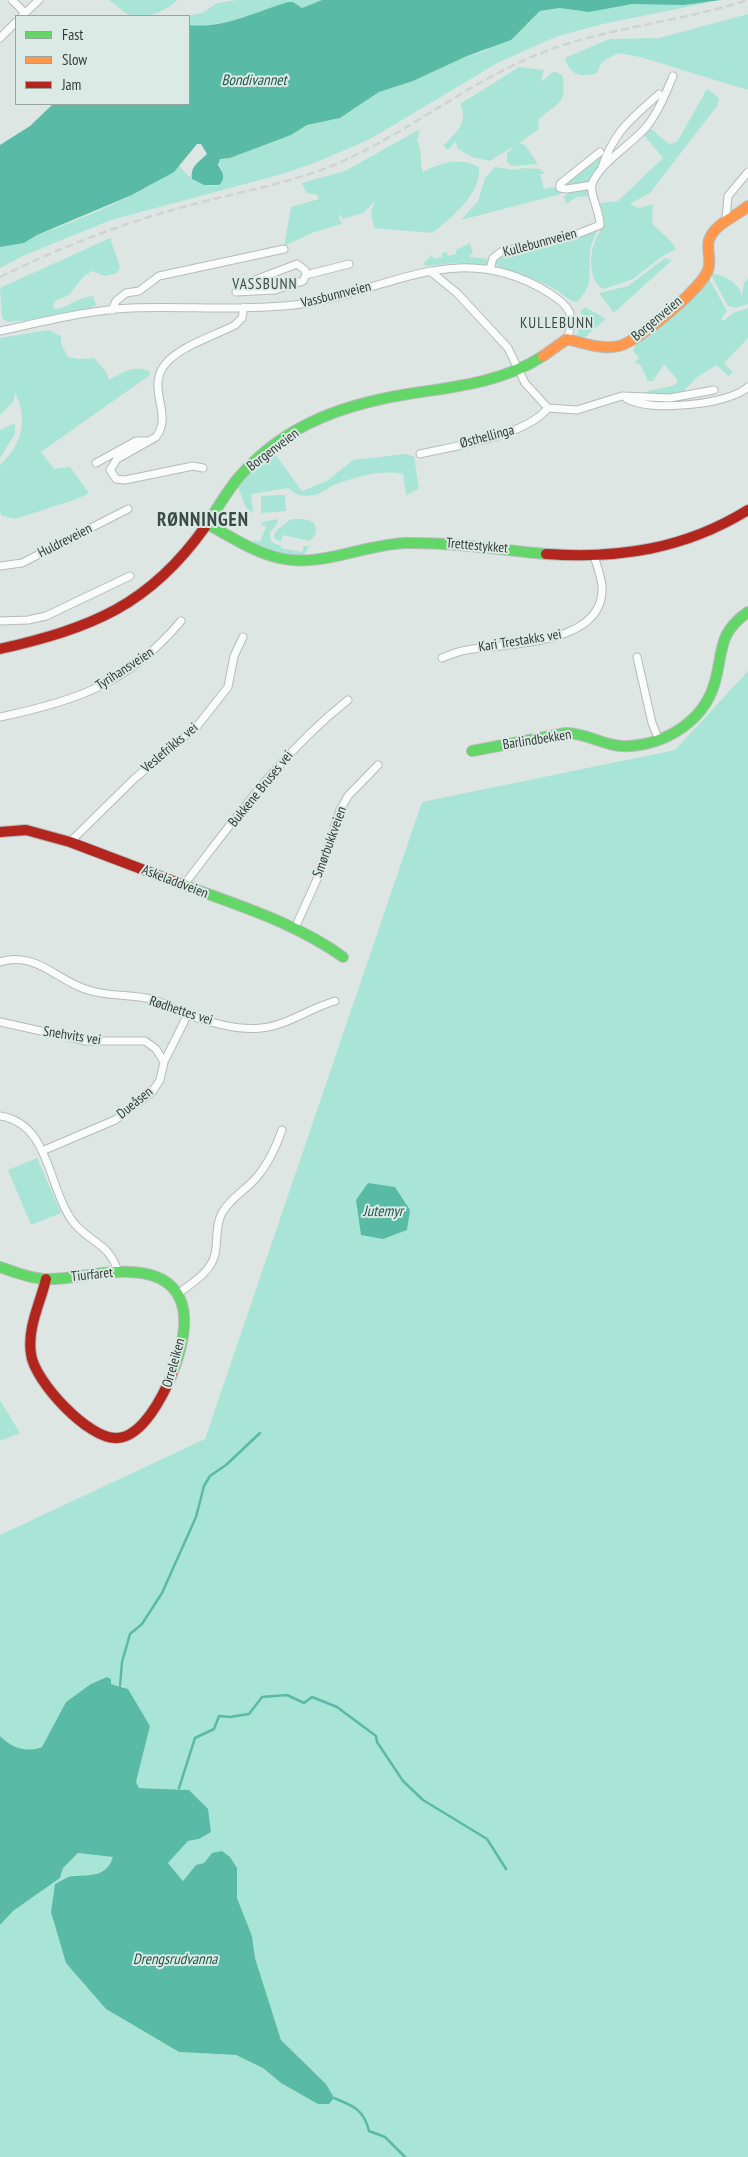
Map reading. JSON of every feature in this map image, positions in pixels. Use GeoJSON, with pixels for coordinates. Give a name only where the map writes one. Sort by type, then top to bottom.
{"type":"FeatureCollection","features":[{"type":"Feature","properties":{"kind":"street"},"geometry":{"type":"LineString","coordinates":[[12,0],[24,15],[39,0]]}},
{"type":"Feature","properties":{"kind":"street"},"geometry":{"type":"LineString","coordinates":[[0,38],[15,23]]}},
{"type":"Feature","properties":{"kind":"street"},"geometry":{"type":"LineString","coordinates":[[601,170],[648,125],[657,111],[673,76]]}},
{"type":"Feature","properties":{"kind":"street"},"geometry":{"type":"LineString","coordinates":[[600,152],[560,184],[560,188],[592,185],[601,170],[613,140],[622,128],[659,94]]}},
{"type":"Feature","properties":{"kind":"street"},"geometry":{"type":"LineString","coordinates":[[637,114],[644,115],[648,125]]}},
{"type":"Feature","properties":{"kind":"street"},"geometry":{"type":"LineString","coordinates":[[726,219],[728,196],[748,172]]}},
{"type":"Feature","properties":{"kind":"street","name":"Kullebunnveien"},"geometry":{"type":"LineString","coordinates":[[490,269],[493,258],[501,252],[575,236],[600,224],[600,214],[592,196],[592,185]]}},
{"type":"Feature","properties":{"kind":"street","name":"Borgenveien"},"geometry":{"type":"LineString","coordinates":[[0,649],[76,629],[123,607],[139,597],[168,571],[207,524],[233,484],[256,460],[285,437],[316,419],[350,407],[487,380],[518,370],[550,352],[567,339],[612,347],[628,344],[640,337],[696,286],[707,272],[710,261],[709,240],[726,219],[738,216],[748,206]]}},
{"type":"Feature","properties":{"kind":"street"},"geometry":{"type":"LineString","coordinates":[[112,310],[116,301],[126,293],[139,291],[159,276],[284,249]]}},
{"type":"Feature","properties":{"kind":"street"},"geometry":{"type":"LineString","coordinates":[[306,275],[305,270],[297,264],[247,284],[236,292],[275,290],[303,281],[306,275],[349,264]]}},
{"type":"Feature","properties":{"kind":"street","name":"Vassbunnveien"},"geometry":{"type":"LineString","coordinates":[[0,331],[112,310],[294,305],[326,300],[398,278],[456,267],[490,269],[542,288],[561,300],[571,312],[572,325],[567,339]]}},
{"type":"Feature","properties":{"kind":"street"},"geometry":{"type":"LineString","coordinates":[[430,271],[457,293],[508,348],[518,370],[533,395],[548,408],[577,410],[622,396],[670,398],[714,390]]}},
{"type":"Feature","properties":{"kind":"street"},"geometry":{"type":"LineString","coordinates":[[203,468],[193,466],[125,480],[116,479],[110,470],[112,464],[160,432],[164,422],[157,392],[162,368],[178,353],[234,325],[242,318],[244,307]]}},
{"type":"Feature","properties":{"kind":"street"},"geometry":{"type":"LineString","coordinates":[[622,396],[644,404],[698,402],[724,400],[742,393],[748,387]]}},
{"type":"Feature","properties":{"kind":"street","name":"Østhellinga"},"geometry":{"type":"LineString","coordinates":[[420,454],[518,428],[540,418],[548,408]]}},
{"type":"Feature","properties":{"kind":"street"},"geometry":{"type":"LineString","coordinates":[[96,463],[136,441],[149,441]]}},
{"type":"Feature","properties":{"kind":"street","name":"Huldreveien"},"geometry":{"type":"LineString","coordinates":[[0,566],[22,563],[128,509]]}},
{"type":"Feature","properties":{"kind":"street","name":"Trettestykket"},"geometry":{"type":"LineString","coordinates":[[207,524],[253,550],[274,558],[290,560],[324,558],[370,547],[403,543],[445,543],[594,556],[640,552],[670,545],[701,534],[748,510]]}},
{"type":"Feature","properties":{"kind":"street","name":"Kari Trestakks vei"},"geometry":{"type":"LineString","coordinates":[[442,658],[464,650],[561,636],[582,626],[597,609],[601,597],[600,575],[594,556]]}},
{"type":"Feature","properties":{"kind":"street"},"geometry":{"type":"LineString","coordinates":[[0,621],[28,620],[46,616],[130,576]]}},
{"type":"Feature","properties":{"kind":"street","name":"Barlindbekken"},"geometry":{"type":"LineString","coordinates":[[472,751],[574,733],[614,746],[647,744],[659,740],[695,718],[705,704],[714,686],[720,648],[727,628],[748,612]]}},
{"type":"Feature","properties":{"kind":"street","name":"Tyrihansveien"},"geometry":{"type":"LineString","coordinates":[[0,717],[58,704],[99,688],[130,669],[160,646],[181,621]]}},
{"type":"Feature","properties":{"kind":"street","name":"Veslefrikks vei"},"geometry":{"type":"LineString","coordinates":[[70,842],[134,779],[198,726],[228,687],[234,656],[243,637]]}},
{"type":"Feature","properties":{"kind":"street"},"geometry":{"type":"LineString","coordinates":[[637,657],[652,723],[659,740]]}},
{"type":"Feature","properties":{"kind":"street","name":"Bukkene Bruses vei"},"geometry":{"type":"LineString","coordinates":[[183,886],[292,750],[323,719],[348,700]]}},
{"type":"Feature","properties":{"kind":"street","name":"Smørbukkveien"},"geometry":{"type":"LineString","coordinates":[[296,928],[318,877],[340,810],[348,796],[378,765]]}},
{"type":"Feature","properties":{"kind":"street","name":"Askeladdveien"},"geometry":{"type":"LineString","coordinates":[[0,832],[26,830],[70,842],[296,928],[320,940],[343,957]]}},
{"type":"Feature","properties":{"kind":"street","name":"Rødhettes vei"},"geometry":{"type":"LineString","coordinates":[[0,962],[24,960],[41,964],[80,987],[101,993],[152,999],[213,1022],[260,1028],[335,1001]]}},
{"type":"Feature","properties":{"kind":"street","name":"Dueåsen"},"geometry":{"type":"LineString","coordinates":[[42,1151],[115,1120],[144,1100],[160,1080],[164,1062],[188,1014]]}},
{"type":"Feature","properties":{"kind":"street","name":"Snehvits vei"},"geometry":{"type":"LineString","coordinates":[[0,1022],[86,1041],[145,1041],[156,1049],[164,1062]]}},
{"type":"Feature","properties":{"kind":"street"},"geometry":{"type":"LineString","coordinates":[[0,1116],[13,1119],[28,1129],[42,1151],[66,1212],[81,1231],[106,1248],[115,1261],[118,1273]]}},
{"type":"Feature","properties":{"kind":"street"},"geometry":{"type":"LineString","coordinates":[[179,1293],[210,1266],[215,1255],[218,1222],[223,1212],[231,1201],[257,1177],[268,1162],[282,1130]]}},
{"type":"Feature","properties":{"kind":"street","name":"Tiurfaret"},"geometry":{"type":"LineString","coordinates":[[0,1267],[46,1280],[118,1273],[145,1273],[168,1283],[179,1293]]}},
{"type":"Feature","properties":{"kind":"street","name":"Orreleiken"},"geometry":{"type":"LineString","coordinates":[[46,1280],[30,1340],[34,1368],[45,1388],[99,1434],[113,1439],[128,1435],[147,1418],[160,1402],[171,1382],[185,1322],[179,1293]]}},
{"type":"Feature","properties":{"kind":"shaded area"},"geometry":{"type":"Polygon","coordinates":[[[109,0],[177,0],[169,7],[157,13],[131,15],[109,0]]]}},
{"type":"Feature","properties":{"kind":"shaded area"},"geometry":{"type":"Polygon","coordinates":[[[237,0],[322,0],[302,8],[293,2],[288,2],[214,25],[190,25],[190,16],[202,13],[217,3],[237,0]]]}},
{"type":"Feature","properties":{"kind":"shaded area"},"geometry":{"type":"Polygon","coordinates":[[[711,2],[603,24],[558,36],[499,62],[370,139],[317,162],[282,174],[111,220],[25,255],[0,268],[0,247],[24,243],[37,235],[134,194],[169,174],[179,165],[191,178],[201,184],[219,185],[222,170],[218,161],[220,159],[230,158],[291,135],[307,125],[340,118],[379,92],[413,81],[467,56],[485,51],[528,24],[540,11],[559,8],[579,11],[632,4],[711,2]]]}},
{"type":"Feature","properties":{"kind":"shaded area"},"geometry":{"type":"Polygon","coordinates":[[[748,14],[748,90],[640,57],[618,53],[602,62],[597,73],[586,75],[573,72],[565,58],[609,39],[659,38],[748,14]]]}},
{"type":"Feature","properties":{"kind":"shaded area"},"geometry":{"type":"Polygon","coordinates":[[[519,67],[544,70],[541,82],[554,71],[562,75],[564,85],[564,92],[560,102],[538,120],[539,129],[519,143],[525,145],[538,164],[512,166],[507,163],[507,154],[514,146],[490,161],[472,157],[457,148],[456,141],[449,149],[446,149],[444,145],[457,132],[462,122],[463,116],[460,104],[519,67]]]}},
{"type":"Feature","properties":{"kind":"shaded area"},"geometry":{"type":"Polygon","coordinates":[[[707,89],[719,98],[717,106],[650,193],[630,204],[639,208],[653,204],[652,223],[671,241],[676,249],[661,257],[633,279],[604,289],[595,281],[591,269],[592,249],[603,222],[600,203],[618,201],[663,158],[643,134],[650,128],[669,144],[677,142],[707,89]]]}},
{"type":"Feature","properties":{"kind":"shaded area"},"geometry":{"type":"Polygon","coordinates":[[[420,129],[417,140],[423,172],[451,162],[464,162],[479,167],[479,177],[476,186],[464,205],[448,220],[432,233],[374,228],[371,212],[375,201],[363,213],[343,219],[340,214],[339,219],[342,224],[314,232],[284,246],[291,207],[319,199],[317,195],[307,193],[301,183],[345,171],[420,129]]]}},
{"type":"Feature","properties":{"kind":"shaded area"},"geometry":{"type":"Polygon","coordinates":[[[601,154],[604,155],[592,182],[564,186],[601,154]]]}},
{"type":"Feature","properties":{"kind":"shaded area"},"geometry":{"type":"Polygon","coordinates":[[[495,167],[515,170],[524,168],[540,169],[545,174],[540,174],[544,189],[555,187],[561,194],[461,220],[478,201],[485,178],[495,167]]]}},
{"type":"Feature","properties":{"kind":"shaded area"},"geometry":{"type":"Polygon","coordinates":[[[589,189],[590,196],[577,197],[566,204],[564,196],[573,190],[589,189]]]}},
{"type":"Feature","properties":{"kind":"shaded area"},"geometry":{"type":"Polygon","coordinates":[[[598,229],[590,251],[590,278],[583,296],[577,302],[568,299],[542,283],[497,266],[495,261],[500,255],[598,229]]]}},
{"type":"Feature","properties":{"kind":"shaded area"},"geometry":{"type":"Polygon","coordinates":[[[110,238],[120,267],[117,273],[105,276],[92,271],[83,277],[69,295],[55,301],[53,306],[54,309],[64,307],[82,298],[93,296],[96,305],[86,310],[53,318],[8,322],[2,318],[0,288],[110,238]]]}},
{"type":"Feature","properties":{"kind":"shaded area"},"geometry":{"type":"Polygon","coordinates":[[[470,243],[473,255],[470,254],[470,257],[488,259],[487,265],[455,263],[427,266],[423,264],[432,255],[434,259],[442,257],[442,253],[447,252],[448,256],[456,254],[456,250],[470,243]]]}},
{"type":"Feature","properties":{"kind":"shaded area"},"geometry":{"type":"Polygon","coordinates":[[[665,258],[672,260],[613,312],[599,293],[628,286],[665,258]]]}},
{"type":"Feature","properties":{"kind":"shaded area"},"geometry":{"type":"Polygon","coordinates":[[[710,273],[730,280],[737,286],[742,296],[744,283],[748,278],[748,304],[736,308],[728,306],[710,273]]]}},
{"type":"Feature","properties":{"kind":"shaded area"},"geometry":{"type":"Polygon","coordinates":[[[708,277],[727,311],[721,319],[723,321],[733,313],[748,308],[748,338],[724,363],[733,372],[728,376],[717,365],[697,377],[681,394],[643,394],[644,392],[672,386],[677,383],[677,379],[664,364],[653,381],[648,381],[640,364],[634,363],[639,358],[633,351],[638,341],[708,277]]]}},
{"type":"Feature","properties":{"kind":"shaded area"},"geometry":{"type":"Polygon","coordinates":[[[585,307],[606,319],[585,337],[576,337],[582,321],[581,311],[585,307]]]}},
{"type":"Feature","properties":{"kind":"shaded area"},"geometry":{"type":"Polygon","coordinates":[[[49,330],[61,336],[61,343],[68,357],[79,359],[94,358],[105,370],[109,380],[124,372],[138,368],[149,371],[150,375],[41,452],[54,469],[70,467],[89,493],[77,499],[15,519],[2,516],[0,512],[0,465],[18,441],[21,432],[22,413],[15,393],[13,402],[0,415],[0,338],[49,330]]]}},
{"type":"Feature","properties":{"kind":"shaded area"},"geometry":{"type":"Polygon","coordinates":[[[15,423],[15,434],[0,458],[0,430],[15,423]]]}},
{"type":"Feature","properties":{"kind":"shaded area"},"geometry":{"type":"Polygon","coordinates":[[[275,454],[302,491],[327,481],[353,460],[404,454],[414,456],[419,489],[406,495],[403,474],[377,473],[342,482],[310,496],[296,494],[288,488],[251,494],[252,513],[246,508],[238,487],[256,466],[275,454]]]}},
{"type":"Feature","properties":{"kind":"shaded area"},"geometry":{"type":"Polygon","coordinates":[[[285,495],[286,511],[261,513],[261,496],[285,495]]]}},
{"type":"Feature","properties":{"kind":"shaded area"},"geometry":{"type":"Polygon","coordinates":[[[277,519],[278,522],[270,533],[271,542],[281,546],[281,548],[302,552],[304,546],[309,546],[304,555],[278,554],[253,543],[254,540],[260,542],[266,527],[261,524],[262,522],[277,519]]]}},
{"type":"Feature","properties":{"kind":"shaded area"},"geometry":{"type":"Polygon","coordinates":[[[291,519],[313,522],[316,529],[315,535],[310,541],[283,535],[281,542],[275,539],[276,531],[291,519]]]}},
{"type":"Feature","properties":{"kind":"shaded area"},"geometry":{"type":"Polygon","coordinates":[[[748,671],[748,2157],[0,2157],[0,1925],[13,1911],[60,1878],[63,1868],[78,1853],[114,1857],[107,1868],[97,1874],[85,1876],[72,1875],[106,2009],[179,2052],[236,2055],[263,2068],[281,2083],[326,2084],[281,2040],[255,1958],[252,1936],[237,1898],[237,1868],[204,1863],[196,1865],[183,1881],[168,1863],[188,1841],[199,1839],[206,1822],[207,1812],[202,1803],[189,1790],[139,1788],[136,1782],[150,1726],[123,1686],[111,1684],[80,1692],[66,1702],[42,1747],[30,1750],[20,1748],[9,1744],[0,1736],[0,1535],[205,1439],[422,802],[675,750],[748,671]]]}},
{"type":"Feature","properties":{"kind":"shaded area"},"geometry":{"type":"Polygon","coordinates":[[[37,1158],[61,1213],[31,1225],[8,1170],[37,1158]]]}},
{"type":"Feature","properties":{"kind":"shaded area"},"geometry":{"type":"Polygon","coordinates":[[[0,1400],[20,1433],[0,1441],[0,1400]]]}},
{"type":"Feature","properties":{"kind":"water","name":"Bondivannet"},"geometry":{"type":"Polygon","coordinates":[[[322,0],[721,0],[684,5],[632,4],[589,12],[559,8],[540,11],[511,40],[467,56],[413,81],[379,92],[340,118],[307,125],[291,135],[230,158],[220,159],[218,165],[222,172],[223,180],[219,185],[204,185],[192,179],[194,167],[207,154],[201,144],[197,144],[174,172],[132,195],[37,235],[24,243],[0,247],[0,145],[30,126],[52,105],[190,105],[190,25],[202,26],[227,22],[288,2],[293,2],[302,8],[322,0]]]}},
{"type":"Feature","properties":{"kind":"water","name":"Jutemyr"},"geometry":{"type":"Polygon","coordinates":[[[368,1183],[395,1187],[410,1210],[407,1230],[383,1239],[361,1235],[356,1200],[368,1183]]]}},
{"type":"Feature","properties":{"kind":"water","name":"Drengsrudvanna"},"geometry":{"type":"Polygon","coordinates":[[[107,1677],[111,1679],[111,1684],[128,1689],[150,1726],[136,1782],[139,1788],[189,1790],[208,1809],[211,1832],[199,1839],[188,1841],[168,1863],[183,1881],[196,1865],[204,1863],[212,1853],[222,1851],[230,1857],[237,1868],[237,1898],[252,1936],[255,1958],[281,2040],[326,2084],[334,2098],[329,2104],[318,2104],[281,2083],[263,2068],[236,2055],[179,2052],[106,2009],[66,1963],[51,1912],[55,1884],[69,1877],[102,1872],[110,1864],[113,1857],[78,1853],[63,1868],[60,1878],[13,1911],[0,1925],[0,1736],[9,1744],[20,1748],[30,1750],[42,1747],[66,1702],[91,1684],[107,1677]]]}},
{"type":"Feature","properties":{"kind":"waterway"},"geometry":{"type":"LineString","coordinates":[[120,1686],[122,1662],[130,1634],[142,1624],[162,1593],[196,1517],[204,1486],[210,1476],[226,1465],[260,1433]]}},
{"type":"Feature","properties":{"kind":"waterway"},"geometry":{"type":"LineString","coordinates":[[179,1788],[195,1738],[214,1729],[219,1716],[230,1717],[249,1714],[262,1697],[287,1695],[304,1703],[312,1697],[337,1707],[376,1736],[377,1742],[403,1781],[423,1800],[487,1839],[506,1869]]}},
{"type":"Feature","properties":{"kind":"waterway"},"geometry":{"type":"LineString","coordinates":[[334,2098],[361,2113],[369,2131],[385,2137],[405,2157]]}},
{"type":"Feature","properties":{"kind":"railway"},"geometry":{"type":"LineString","coordinates":[[0,277],[43,257],[131,223],[321,170],[376,145],[506,69],[560,46],[586,38],[721,8],[748,0]]}},
{"type":"Feature","properties":{"kind":"traffic: fast"},"geometry":{"type":"LineString","coordinates":[[205,527],[239,477],[258,458],[278,442],[299,429],[321,418],[369,402],[484,381],[514,371],[543,356]]}},
{"type":"Feature","properties":{"kind":"traffic: fast"},"geometry":{"type":"LineString","coordinates":[[207,524],[260,552],[279,558],[295,560],[327,558],[374,547],[406,543],[459,545],[546,554]]}},
{"type":"Feature","properties":{"kind":"traffic: fast"},"geometry":{"type":"LineString","coordinates":[[472,751],[566,733],[582,735],[621,746],[643,744],[669,735],[692,720],[709,698],[726,636],[738,620],[748,612]]}},
{"type":"Feature","properties":{"kind":"traffic: fast"},"geometry":{"type":"LineString","coordinates":[[181,884],[285,924],[325,945],[343,957]]}},
{"type":"Feature","properties":{"kind":"traffic: fast"},"geometry":{"type":"LineString","coordinates":[[0,1267],[27,1276],[44,1279],[116,1272],[141,1273],[159,1278],[172,1287],[180,1300],[184,1315],[179,1353],[172,1374]]}},
{"type":"Feature","properties":{"kind":"traffic: slow"},"geometry":{"type":"LineString","coordinates":[[543,356],[567,339],[599,347],[619,346],[654,325],[682,301],[703,279],[709,266],[708,244],[712,234],[721,225],[748,206]]}},
{"type":"Feature","properties":{"kind":"traffic: jam"},"geometry":{"type":"LineString","coordinates":[[546,554],[600,555],[651,548],[700,534],[748,510]]}},
{"type":"Feature","properties":{"kind":"traffic: jam"},"geometry":{"type":"LineString","coordinates":[[0,649],[63,632],[116,610],[140,595],[162,576],[184,554],[205,527]]}},
{"type":"Feature","properties":{"kind":"traffic: jam"},"geometry":{"type":"LineString","coordinates":[[0,832],[26,830],[70,842],[181,884]]}},
{"type":"Feature","properties":{"kind":"traffic: jam"},"geometry":{"type":"LineString","coordinates":[[46,1279],[32,1325],[30,1344],[34,1365],[52,1393],[92,1430],[105,1436],[117,1438],[126,1436],[135,1430],[144,1423],[158,1403],[172,1374]]}},
{"type":"Feature","properties":{"kind":"district","name":"VASSBUNN"},"geometry":{"type":"Point","coordinates":[265,285]}},
{"type":"Feature","properties":{"kind":"district","name":"KULLEBUNN"},"geometry":{"type":"Point","coordinates":[557,324]}},
{"type":"Feature","properties":{"kind":"district","name":"RØNNINGEN"},"geometry":{"type":"Point","coordinates":[203,521]}}]}
